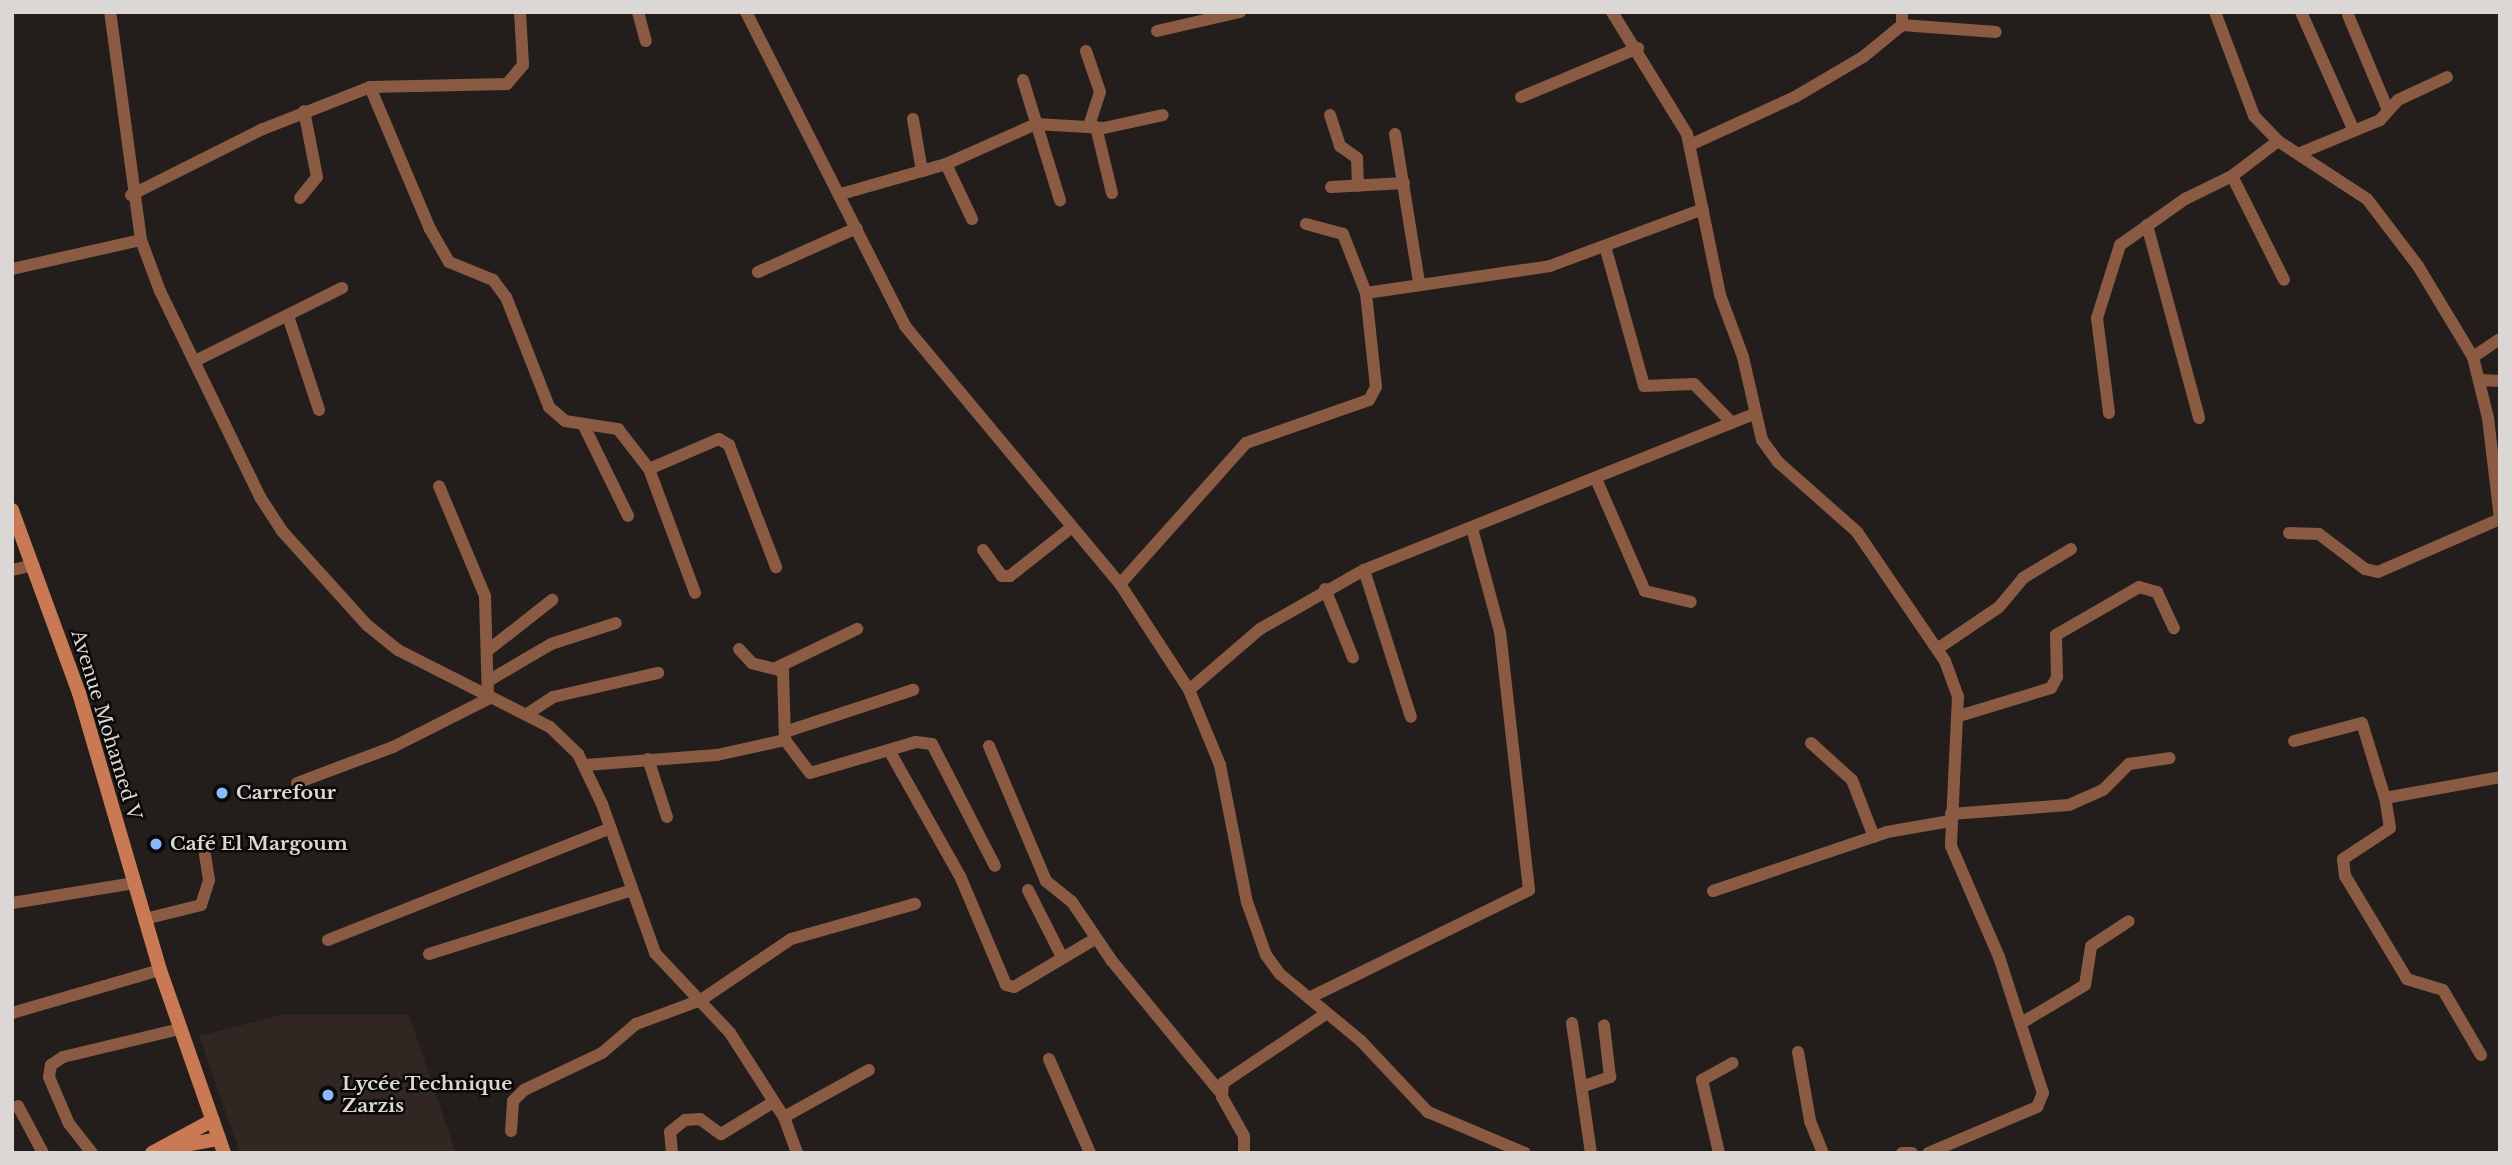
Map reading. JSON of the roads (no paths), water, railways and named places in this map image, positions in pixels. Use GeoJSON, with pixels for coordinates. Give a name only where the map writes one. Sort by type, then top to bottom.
{"type":"FeatureCollection","features":[{"type":"Feature","properties":{"kind":"main road","name":"Avenue Mohamed V"},"geometry":{"type":"LineString","coordinates":[[12,510],[79,693],[160,970],[222,1146]]}},
{"type":"Feature","properties":{"kind":"main road"},"geometry":{"type":"LineString","coordinates":[[157,1151],[213,1119]]}},
{"type":"Feature","properties":{"kind":"main road"},"geometry":{"type":"LineString","coordinates":[[157,1151],[222,1146]]}},
{"type":"Feature","properties":{"kind":"street"},"geometry":{"type":"LineString","coordinates":[[110,12],[131,195],[141,240],[160,291],[197,360],[260,497],[309,566],[398,650],[488,699],[527,714],[550,727],[586,765],[655,953],[730,1033],[784,1118],[797,1153]]}},
{"type":"Feature","properties":{"kind":"street"},"geometry":{"type":"LineString","coordinates":[[131,195],[304,111],[370,87],[507,84],[523,65],[520,12]]}},
{"type":"Feature","properties":{"kind":"street"},"geometry":{"type":"LineString","coordinates":[[638,12],[646,41]]}},
{"type":"Feature","properties":{"kind":"street"},"geometry":{"type":"LineString","coordinates":[[746,12],[841,194],[905,326],[1120,584],[1189,690],[1220,765],[1255,931],[1280,974],[1327,1013],[1428,1112],[1525,1153]]}},
{"type":"Feature","properties":{"kind":"street"},"geometry":{"type":"LineString","coordinates":[[1157,31],[1240,12]]}},
{"type":"Feature","properties":{"kind":"street"},"geometry":{"type":"LineString","coordinates":[[1612,12],[1638,48],[1690,145],[1720,295],[1743,357],[1754,414],[1778,462],[1857,532],[1937,649],[1951,676],[1959,716],[1951,818],[1954,855],[2022,1022],[2043,1093],[2037,1107],[1928,1153]]}},
{"type":"Feature","properties":{"kind":"street"},"geometry":{"type":"LineString","coordinates":[[2215,12],[2249,105],[2278,141],[2367,200],[2418,267],[2473,357],[2481,380],[2500,519],[2378,572],[2365,569],[2319,534],[2289,533]]}},
{"type":"Feature","properties":{"kind":"street"},"geometry":{"type":"LineString","coordinates":[[2301,12],[2354,131]]}},
{"type":"Feature","properties":{"kind":"street"},"geometry":{"type":"LineString","coordinates":[[2348,15],[2388,110]]}},
{"type":"Feature","properties":{"kind":"street"},"geometry":{"type":"LineString","coordinates":[[1690,145],[1795,97],[1863,57],[1902,18],[1996,32]]}},
{"type":"Feature","properties":{"kind":"street"},"geometry":{"type":"LineString","coordinates":[[1521,97],[1638,48]]}},
{"type":"Feature","properties":{"kind":"street"},"geometry":{"type":"LineString","coordinates":[[1086,51],[1100,92],[1093,127],[1112,194]]}},
{"type":"Feature","properties":{"kind":"street"},"geometry":{"type":"LineString","coordinates":[[2298,154],[2354,131],[2447,77]]}},
{"type":"Feature","properties":{"kind":"street"},"geometry":{"type":"LineString","coordinates":[[1023,80],[1060,200]]}},
{"type":"Feature","properties":{"kind":"street"},"geometry":{"type":"LineString","coordinates":[[370,87],[449,262],[498,286],[549,407],[565,421],[626,434],[649,469],[695,593]]}},
{"type":"Feature","properties":{"kind":"street"},"geometry":{"type":"LineString","coordinates":[[300,198],[317,177],[304,111]]}},
{"type":"Feature","properties":{"kind":"street"},"geometry":{"type":"LineString","coordinates":[[841,194],[946,164],[1036,124],[1093,127],[1133,125],[1163,115]]}},
{"type":"Feature","properties":{"kind":"street"},"geometry":{"type":"LineString","coordinates":[[1330,115],[1340,146],[1356,158],[1358,186]]}},
{"type":"Feature","properties":{"kind":"street"},"geometry":{"type":"LineString","coordinates":[[913,119],[922,171]]}},
{"type":"Feature","properties":{"kind":"street"},"geometry":{"type":"LineString","coordinates":[[1395,134],[1419,283]]}},
{"type":"Feature","properties":{"kind":"street"},"geometry":{"type":"LineString","coordinates":[[2109,413],[2097,318],[2120,245],[2147,225],[2232,176],[2278,141]]}},
{"type":"Feature","properties":{"kind":"street"},"geometry":{"type":"LineString","coordinates":[[946,164],[972,219]]}},
{"type":"Feature","properties":{"kind":"street"},"geometry":{"type":"LineString","coordinates":[[2232,176],[2284,280]]}},
{"type":"Feature","properties":{"kind":"street"},"geometry":{"type":"LineString","coordinates":[[1331,187],[1404,183]]}},
{"type":"Feature","properties":{"kind":"street"},"geometry":{"type":"LineString","coordinates":[[1366,293],[1550,265],[1703,209]]}},
{"type":"Feature","properties":{"kind":"street"},"geometry":{"type":"LineString","coordinates":[[1120,584],[1246,443],[1369,400],[1377,387],[1366,293],[1343,234],[1306,224]]}},
{"type":"Feature","properties":{"kind":"street"},"geometry":{"type":"LineString","coordinates":[[2147,225],[2199,418]]}},
{"type":"Feature","properties":{"kind":"street"},"geometry":{"type":"LineString","coordinates":[[758,272],[857,228]]}},
{"type":"Feature","properties":{"kind":"street"},"geometry":{"type":"LineString","coordinates":[[12,269],[141,240]]}},
{"type":"Feature","properties":{"kind":"street"},"geometry":{"type":"LineString","coordinates":[[1605,246],[1644,386],[1694,384],[1732,423]]}},
{"type":"Feature","properties":{"kind":"street"},"geometry":{"type":"LineString","coordinates":[[197,360],[342,288]]}},
{"type":"Feature","properties":{"kind":"street"},"geometry":{"type":"LineString","coordinates":[[288,316],[319,410]]}},
{"type":"Feature","properties":{"kind":"street"},"geometry":{"type":"LineString","coordinates":[[2473,357],[2500,339]]}},
{"type":"Feature","properties":{"kind":"street"},"geometry":{"type":"LineString","coordinates":[[2481,380],[2500,381]]}},
{"type":"Feature","properties":{"kind":"street"},"geometry":{"type":"LineString","coordinates":[[1189,690],[1260,629],[1325,589],[1364,570],[1754,414]]}},
{"type":"Feature","properties":{"kind":"street"},"geometry":{"type":"LineString","coordinates":[[584,426],[628,516]]}},
{"type":"Feature","properties":{"kind":"street"},"geometry":{"type":"LineString","coordinates":[[649,469],[719,439],[729,445],[776,568]]}},
{"type":"Feature","properties":{"kind":"street"},"geometry":{"type":"LineString","coordinates":[[1596,479],[1645,591],[1691,602]]}},
{"type":"Feature","properties":{"kind":"street"},"geometry":{"type":"LineString","coordinates":[[439,486],[485,596],[488,699]]}},
{"type":"Feature","properties":{"kind":"street"},"geometry":{"type":"LineString","coordinates":[[983,550],[1002,576],[1010,576],[1072,527]]}},
{"type":"Feature","properties":{"kind":"street"},"geometry":{"type":"LineString","coordinates":[[1309,998],[1528,890],[1500,632],[1472,528]]}},
{"type":"Feature","properties":{"kind":"street"},"geometry":{"type":"LineString","coordinates":[[1937,649],[1999,607],[2023,578],[2071,549]]}},
{"type":"Feature","properties":{"kind":"street"},"geometry":{"type":"LineString","coordinates":[[12,570],[33,565]]}},
{"type":"Feature","properties":{"kind":"street"},"geometry":{"type":"LineString","coordinates":[[1364,570],[1411,717]]}},
{"type":"Feature","properties":{"kind":"street"},"geometry":{"type":"LineString","coordinates":[[1959,716],[2051,688],[2057,677],[2056,635],[2139,587],[2157,592],[2174,628]]}},
{"type":"Feature","properties":{"kind":"street"},"geometry":{"type":"LineString","coordinates":[[1325,589],[1353,658]]}},
{"type":"Feature","properties":{"kind":"street"},"geometry":{"type":"LineString","coordinates":[[487,651],[552,600]]}},
{"type":"Feature","properties":{"kind":"street"},"geometry":{"type":"LineString","coordinates":[[488,681],[551,644],[616,623]]}},
{"type":"Feature","properties":{"kind":"street"},"geometry":{"type":"LineString","coordinates":[[739,649],[752,663],[778,667],[857,629]]}},
{"type":"Feature","properties":{"kind":"street"},"geometry":{"type":"LineString","coordinates":[[778,667],[787,736],[810,773],[921,742],[936,748],[995,866]]}},
{"type":"Feature","properties":{"kind":"street"},"geometry":{"type":"LineString","coordinates":[[527,714],[554,697],[658,673]]}},
{"type":"Feature","properties":{"kind":"street"},"geometry":{"type":"LineString","coordinates":[[586,765],[717,755],[787,736],[913,690]]}},
{"type":"Feature","properties":{"kind":"street"},"geometry":{"type":"LineString","coordinates":[[297,783],[393,747],[488,699]]}},
{"type":"Feature","properties":{"kind":"street"},"geometry":{"type":"LineString","coordinates":[[2294,741],[2362,723],[2385,798],[2390,828],[2345,854],[2345,876],[2407,979],[2442,990],[2481,1055]]}},
{"type":"Feature","properties":{"kind":"street"},"geometry":{"type":"LineString","coordinates":[[1811,743],[1852,780],[1874,836]]}},
{"type":"Feature","properties":{"kind":"street"},"geometry":{"type":"LineString","coordinates":[[989,746],[1039,870],[1072,902],[1095,939],[1220,1093],[1244,1136],[1244,1153]]}},
{"type":"Feature","properties":{"kind":"street"},"geometry":{"type":"LineString","coordinates":[[890,752],[960,876],[1006,985],[1014,987],[1061,955],[1095,939]]}},
{"type":"Feature","properties":{"kind":"street"},"geometry":{"type":"LineString","coordinates":[[1713,891],[1874,836],[1951,818],[2069,805],[2102,790],[2129,764],[2170,758]]}},
{"type":"Feature","properties":{"kind":"street"},"geometry":{"type":"LineString","coordinates":[[648,759],[667,817]]}},
{"type":"Feature","properties":{"kind":"street"},"geometry":{"type":"LineString","coordinates":[[2385,798],[2500,778]]}},
{"type":"Feature","properties":{"kind":"street"},"geometry":{"type":"LineString","coordinates":[[328,940],[611,828]]}},
{"type":"Feature","properties":{"kind":"street"},"geometry":{"type":"LineString","coordinates":[[145,919],[201,905],[209,880],[205,854]]}},
{"type":"Feature","properties":{"kind":"street"},"geometry":{"type":"LineString","coordinates":[[12,903],[134,883]]}},
{"type":"Feature","properties":{"kind":"street"},"geometry":{"type":"LineString","coordinates":[[429,954],[632,890]]}},
{"type":"Feature","properties":{"kind":"street"},"geometry":{"type":"LineString","coordinates":[[1028,890],[1061,955]]}},
{"type":"Feature","properties":{"kind":"street"},"geometry":{"type":"LineString","coordinates":[[511,1131],[513,1101],[524,1090],[602,1053],[636,1024],[701,1000],[791,939],[915,904]]}},
{"type":"Feature","properties":{"kind":"street"},"geometry":{"type":"LineString","coordinates":[[2022,1022],[2085,985],[2091,946],[2129,921]]}},
{"type":"Feature","properties":{"kind":"street"},"geometry":{"type":"LineString","coordinates":[[12,1013],[160,970]]}},
{"type":"Feature","properties":{"kind":"street"},"geometry":{"type":"LineString","coordinates":[[1220,1093],[1223,1083],[1327,1013]]}},
{"type":"Feature","properties":{"kind":"street"},"geometry":{"type":"LineString","coordinates":[[1572,1023],[1584,1086],[1591,1153]]}},
{"type":"Feature","properties":{"kind":"street"},"geometry":{"type":"LineString","coordinates":[[1584,1086],[1611,1077],[1604,1026]]}},
{"type":"Feature","properties":{"kind":"street"},"geometry":{"type":"LineString","coordinates":[[92,1153],[73,1132],[49,1077],[51,1065],[62,1057],[180,1029]]}},
{"type":"Feature","properties":{"kind":"street"},"geometry":{"type":"LineString","coordinates":[[1798,1052],[1806,1077],[1810,1121],[1823,1153]]}},
{"type":"Feature","properties":{"kind":"street"},"geometry":{"type":"LineString","coordinates":[[1049,1059],[1090,1153]]}},
{"type":"Feature","properties":{"kind":"street"},"geometry":{"type":"LineString","coordinates":[[1719,1153],[1702,1080],[1733,1062]]}},
{"type":"Feature","properties":{"kind":"street"},"geometry":{"type":"LineString","coordinates":[[784,1118],[869,1070]]}},
{"type":"Feature","properties":{"kind":"street"},"geometry":{"type":"LineString","coordinates":[[672,1153],[670,1132],[685,1120],[700,1119],[721,1134],[772,1103]]}},
{"type":"Feature","properties":{"kind":"street"},"geometry":{"type":"LineString","coordinates":[[18,1106],[43,1153]]}},
{"type":"Feature","properties":{"kind":"street"},"geometry":{"type":"LineString","coordinates":[[1902,1153],[1912,1153]]}},
{"type":"Feature","properties":{"kind":"place","name":"Carrefour"},"geometry":{"type":"Point","coordinates":[222,793]}},
{"type":"Feature","properties":{"kind":"place","name":"Café El Margoum"},"geometry":{"type":"Point","coordinates":[156,844]}},
{"type":"Feature","properties":{"kind":"place","name":"Lycée Technique Zarzis"},"geometry":{"type":"Point","coordinates":[328,1095]}}]}
